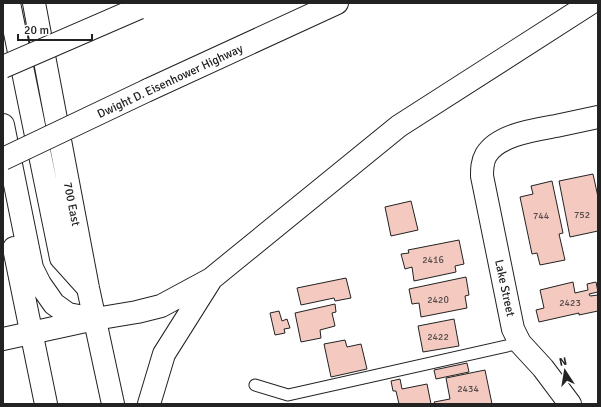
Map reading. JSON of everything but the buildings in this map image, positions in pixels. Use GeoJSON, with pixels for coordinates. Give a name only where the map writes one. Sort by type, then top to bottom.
{"type":"FeatureCollection","features":[{"type":"Feature","properties":{"kind":"main road"},"geometry":{"type":"LineString","coordinates":[[9,3],[61,258],[88,288]]}},
{"type":"Feature","properties":{"kind":"main road","name":"700 East"},"geometry":{"type":"LineString","coordinates":[[34,3],[88,288],[113,404]]}},
{"type":"Feature","properties":{"kind":"main road","name":"Dwight D. Eisenhower Highway"},"geometry":{"type":"LineString","coordinates":[[3,159],[337,3]]}},
{"type":"Feature","properties":{"kind":"main road"},"geometry":{"type":"LineString","coordinates":[[3,339],[161,306],[211,279],[399,126],[591,3]]}},
{"type":"Feature","properties":{"kind":"main road"},"geometry":{"type":"LineString","coordinates":[[3,67],[144,6]]}},
{"type":"Feature","properties":{"kind":"main road","name":"Lake Street"},"geometry":{"type":"LineString","coordinates":[[570,404],[543,368],[520,343],[513,329],[482,176],[482,168],[487,154],[500,142],[511,137],[526,132],[598,117]]}},
{"type":"Feature","properties":{"kind":"main road"},"geometry":{"type":"LineString","coordinates":[[3,125],[32,268],[40,284],[54,304],[68,314],[95,319]]}},
{"type":"Feature","properties":{"kind":"main road"},"geometry":{"type":"LineString","coordinates":[[3,197],[46,404]]}},
{"type":"Feature","properties":{"kind":"main road"},"geometry":{"type":"LineString","coordinates":[[149,404],[164,354],[211,279]]}},
{"type":"Feature","properties":{"kind":"lane"},"geometry":{"type":"LineString","coordinates":[[255,385],[288,395],[520,343]]}}]}
